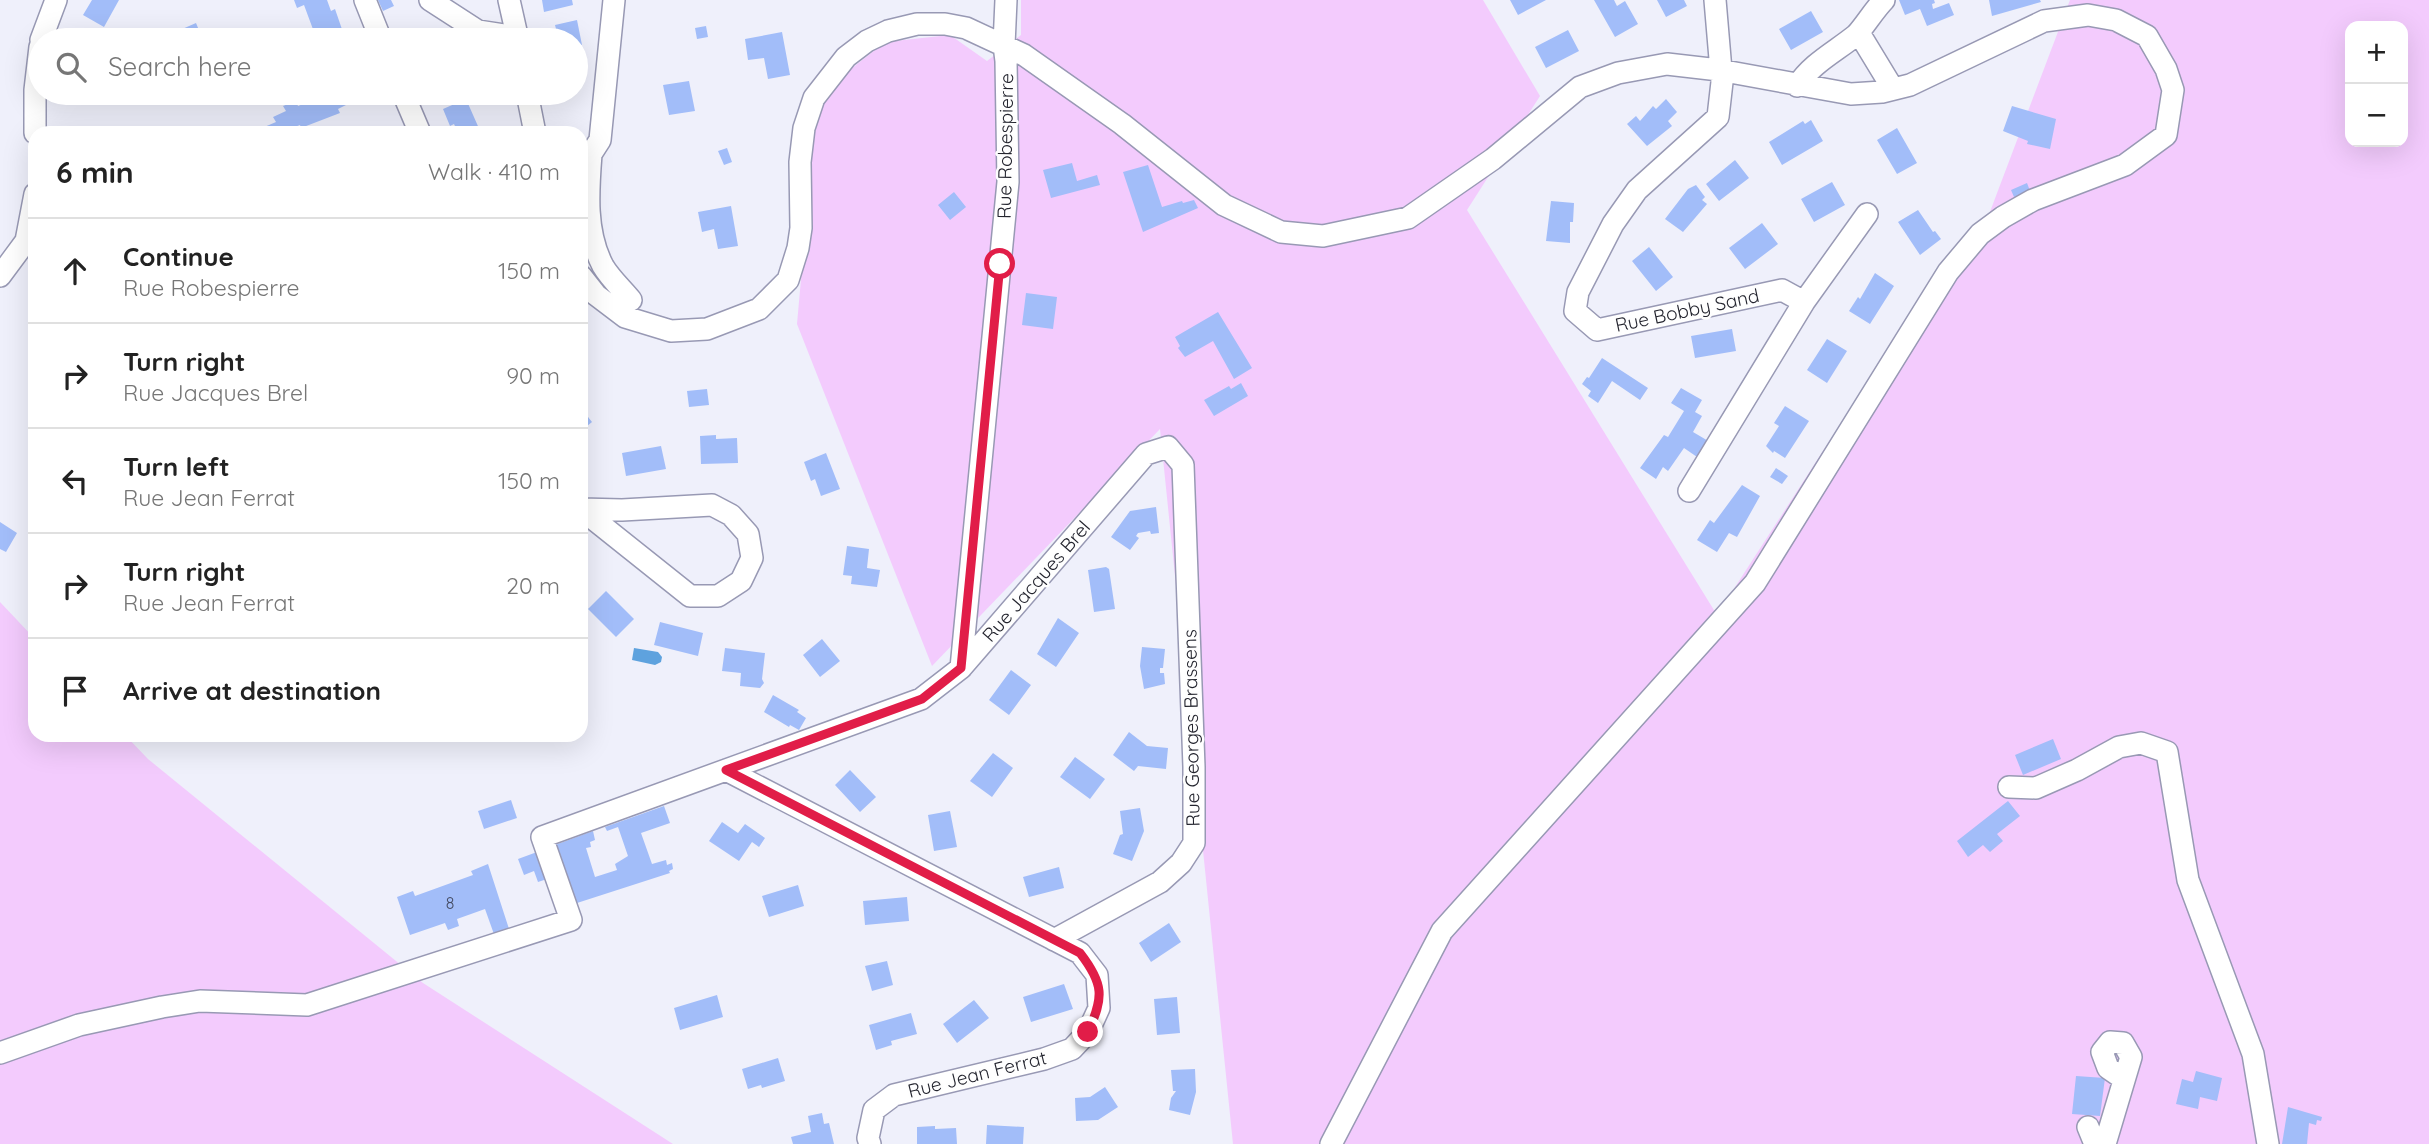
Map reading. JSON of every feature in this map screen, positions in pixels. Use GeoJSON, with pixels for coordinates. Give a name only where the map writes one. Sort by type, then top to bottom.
{"type":"FeatureCollection","features":[{"type":"Feature","properties":{"kind":"street"},"geometry":{"type":"LineString","coordinates":[[46,28],[56,0]]}},
{"type":"Feature","properties":{"kind":"street"},"geometry":{"type":"LineString","coordinates":[[365,0],[376,28]]}},
{"type":"Feature","properties":{"kind":"street"},"geometry":{"type":"LineString","coordinates":[[430,0],[473,28]]}},
{"type":"Feature","properties":{"kind":"street"},"geometry":{"type":"LineString","coordinates":[[509,0],[515,28]]}},
{"type":"Feature","properties":{"kind":"street"},"geometry":{"type":"LineString","coordinates":[[614,0],[591,150],[588,188],[591,235],[604,268],[631,300]]}},
{"type":"Feature","properties":{"kind":"street","name":"Rue Robespierre"},"geometry":{"type":"LineString","coordinates":[[961,668],[1008,182],[1004,45],[1006,0]]}},
{"type":"Feature","properties":{"kind":"street"},"geometry":{"type":"LineString","coordinates":[[1715,0],[1719,70]]}},
{"type":"Feature","properties":{"kind":"street"},"geometry":{"type":"LineString","coordinates":[[1797,86],[1807,70],[1859,33],[1870,14],[1884,0]]}},
{"type":"Feature","properties":{"kind":"street"},"geometry":{"type":"LineString","coordinates":[[588,285],[596,295],[625,317],[671,331],[708,329],[759,309],[788,280],[798,248],[801,228],[800,162],[804,128],[814,98],[846,57],[877,36],[917,24],[945,24],[966,28],[1024,55],[1113,117],[1224,205],[1281,232],[1323,236],[1408,218],[1493,159],[1580,87],[1618,73],[1667,64],[1719,70],[1851,94],[1910,85],[2044,21],[2088,15],[2116,20],[2147,36],[2166,69],[2173,90],[2166,135],[2125,165],[2034,200],[2003,217],[1980,234],[1948,272],[1755,583],[1442,931],[1331,1144]]}},
{"type":"Feature","properties":{"kind":"street"},"geometry":{"type":"LineString","coordinates":[[1859,33],[1893,89]]}},
{"type":"Feature","properties":{"kind":"street","name":"Rue Bobby Sand"},"geometry":{"type":"LineString","coordinates":[[1719,70],[1722,82],[1718,117],[1637,190],[1613,224],[1578,292],[1575,311],[1597,330],[1782,290],[1804,302]]}},
{"type":"Feature","properties":{"kind":"street"},"geometry":{"type":"LineString","coordinates":[[35,105],[35,126]]}},
{"type":"Feature","properties":{"kind":"street"},"geometry":{"type":"LineString","coordinates":[[408,105],[417,126]]}},
{"type":"Feature","properties":{"kind":"street"},"geometry":{"type":"LineString","coordinates":[[529,105],[534,126]]}},
{"type":"Feature","properties":{"kind":"street"},"geometry":{"type":"LineString","coordinates":[[1689,491],[1804,302],[1867,214]]}},
{"type":"Feature","properties":{"kind":"street"},"geometry":{"type":"LineString","coordinates":[[0,276],[26,241],[28,231]]}},
{"type":"Feature","properties":{"kind":"street","name":"Rue Jacques Brel"},"geometry":{"type":"LineString","coordinates":[[0,1053],[79,1025],[200,1001],[307,1005],[571,920],[542,837],[922,699],[961,668],[1146,454],[1168,447]]}},
{"type":"Feature","properties":{"kind":"street","name":"Rue Georges Brassens"},"geometry":{"type":"LineString","coordinates":[[1054,940],[1160,882],[1181,863],[1194,843],[1184,465],[1168,447]]}},
{"type":"Feature","properties":{"kind":"street"},"geometry":{"type":"LineString","coordinates":[[588,508],[622,510],[712,505],[732,514],[748,534],[752,558],[741,581],[718,597],[690,596],[588,514]]}},
{"type":"Feature","properties":{"kind":"street"},"geometry":{"type":"LineString","coordinates":[[2009,787],[2036,788],[2119,747],[2141,743],[2168,752],[2188,880],[2253,1054],[2268,1144]]}},
{"type":"Feature","properties":{"kind":"street","name":"Rue Jean Ferrat"},"geometry":{"type":"LineString","coordinates":[[726,770],[1080,953],[1097,975],[1099,1008],[1088,1032],[1072,1049],[1044,1059],[894,1094],[874,1110],[868,1138],[870,1144]]}},
{"type":"Feature","properties":{"kind":"street"},"geometry":{"type":"LineString","coordinates":[[2105,1144],[2124,1079]]}},
{"type":"Feature","properties":{"kind":"shaded area"},"geometry":{"type":"Polygon","coordinates":[[[1021,0],[1483,0],[1540,96],[1467,210],[1717,615],[1953,250],[1988,217],[2070,0],[2429,0],[2429,1144],[1233,1144],[1160,429],[932,666],[797,324],[816,111],[842,76],[885,42],[950,35],[987,61],[1021,35],[1021,0]]]}},
{"type":"Feature","properties":{"kind":"shaded area"},"geometry":{"type":"Polygon","coordinates":[[[0,602],[28,632],[28,742],[132,742],[148,759],[423,983],[673,1144],[0,1144],[0,602]]]}},
{"type":"Feature","properties":{"kind":"water"},"geometry":{"type":"Polygon","coordinates":[[[634,648],[658,652],[662,657],[661,662],[655,665],[632,660],[634,648]]]}},
{"type":"Feature","properties":{"kind":"building"},"geometry":{"type":"Polygon","coordinates":[[[92,0],[119,0],[104,27],[83,15],[92,0]]]}},
{"type":"Feature","properties":{"kind":"building"},"geometry":{"type":"Polygon","coordinates":[[[294,0],[327,0],[331,11],[335,9],[342,28],[313,28],[304,5],[297,8],[294,0]]]}},
{"type":"Feature","properties":{"kind":"building"},"geometry":{"type":"Polygon","coordinates":[[[378,0],[391,0],[394,6],[383,11],[378,0]]]}},
{"type":"Feature","properties":{"kind":"building"},"geometry":{"type":"Polygon","coordinates":[[[542,0],[572,0],[573,5],[544,12],[542,0]]]}},
{"type":"Feature","properties":{"kind":"building"},"geometry":{"type":"Polygon","coordinates":[[[1510,0],[1546,0],[1518,15],[1510,0]]]}},
{"type":"Feature","properties":{"kind":"building"},"geometry":{"type":"Polygon","coordinates":[[[1594,0],[1614,0],[1617,6],[1625,1],[1638,24],[1615,37],[1594,0]]]}},
{"type":"Feature","properties":{"kind":"building"},"geometry":{"type":"Polygon","coordinates":[[[1657,0],[1684,0],[1687,6],[1666,17],[1657,0]]]}},
{"type":"Feature","properties":{"kind":"building"},"geometry":{"type":"Polygon","coordinates":[[[1899,0],[1934,0],[1933,9],[1949,3],[1954,15],[1927,26],[1920,9],[1905,15],[1899,0]]]}},
{"type":"Feature","properties":{"kind":"building"},"geometry":{"type":"Polygon","coordinates":[[[1989,0],[2040,0],[2041,2],[1992,16],[1989,0]]]}},
{"type":"Feature","properties":{"kind":"building"},"geometry":{"type":"Polygon","coordinates":[[[1811,11],[1823,32],[1791,50],[1779,29],[1811,11]]]}},
{"type":"Feature","properties":{"kind":"building"},"geometry":{"type":"Polygon","coordinates":[[[577,20],[579,28],[556,28],[555,25],[577,20]]]}},
{"type":"Feature","properties":{"kind":"building"},"geometry":{"type":"Polygon","coordinates":[[[196,23],[198,28],[185,28],[196,23]]]}},
{"type":"Feature","properties":{"kind":"building"},"geometry":{"type":"Polygon","coordinates":[[[706,26],[708,37],[697,39],[695,28],[706,26]]]}},
{"type":"Feature","properties":{"kind":"building"},"geometry":{"type":"Polygon","coordinates":[[[1568,30],[1579,51],[1546,68],[1535,47],[1568,30]]]}},
{"type":"Feature","properties":{"kind":"building"},"geometry":{"type":"Polygon","coordinates":[[[782,32],[790,75],[768,79],[764,58],[748,60],[745,39],[782,32]]]}},
{"type":"Feature","properties":{"kind":"building"},"geometry":{"type":"Polygon","coordinates":[[[689,81],[695,111],[669,115],[663,85],[689,81]]]}},
{"type":"Feature","properties":{"kind":"building"},"geometry":{"type":"Polygon","coordinates":[[[1666,99],[1677,112],[1668,121],[1672,126],[1647,146],[1627,124],[1636,116],[1640,121],[1653,106],[1656,109],[1666,99]]]}},
{"type":"Feature","properties":{"kind":"building"},"geometry":{"type":"Polygon","coordinates":[[[346,105],[338,109],[340,113],[306,126],[267,126],[276,122],[273,117],[286,111],[283,106],[346,105]]]}},
{"type":"Feature","properties":{"kind":"building"},"geometry":{"type":"Polygon","coordinates":[[[452,105],[469,105],[478,126],[450,126],[443,109],[452,105]]]}},
{"type":"Feature","properties":{"kind":"building"},"geometry":{"type":"Polygon","coordinates":[[[2012,106],[2056,119],[2050,149],[2027,144],[2028,141],[2003,131],[2012,106]]]}},
{"type":"Feature","properties":{"kind":"building"},"geometry":{"type":"Polygon","coordinates":[[[1811,120],[1823,141],[1782,165],[1769,142],[1803,121],[1805,124],[1811,120]]]}},
{"type":"Feature","properties":{"kind":"building"},"geometry":{"type":"Polygon","coordinates":[[[1897,128],[1917,163],[1897,174],[1877,140],[1897,128]]]}},
{"type":"Feature","properties":{"kind":"building"},"geometry":{"type":"Polygon","coordinates":[[[727,148],[732,162],[724,165],[718,151],[727,148]]]}},
{"type":"Feature","properties":{"kind":"building"},"geometry":{"type":"Polygon","coordinates":[[[1735,160],[1749,178],[1719,201],[1706,184],[1735,160]]]}},
{"type":"Feature","properties":{"kind":"building"},"geometry":{"type":"Polygon","coordinates":[[[1072,163],[1077,181],[1097,175],[1100,185],[1051,198],[1043,170],[1072,163]]]}},
{"type":"Feature","properties":{"kind":"building"},"geometry":{"type":"Polygon","coordinates":[[[1148,165],[1162,207],[1194,200],[1198,208],[1143,232],[1123,172],[1148,165]]]}},
{"type":"Feature","properties":{"kind":"building"},"geometry":{"type":"Polygon","coordinates":[[[1832,182],[1845,205],[1814,222],[1801,199],[1832,182]]]}},
{"type":"Feature","properties":{"kind":"building"},"geometry":{"type":"Polygon","coordinates":[[[2027,183],[2030,191],[2014,197],[2011,190],[2027,183]]]}},
{"type":"Feature","properties":{"kind":"building"},"geometry":{"type":"Polygon","coordinates":[[[1696,185],[1705,197],[1702,200],[1707,204],[1683,232],[1665,219],[1688,189],[1696,185]]]}},
{"type":"Feature","properties":{"kind":"building"},"geometry":{"type":"Polygon","coordinates":[[[954,192],[966,207],[950,220],[938,205],[954,192]]]}},
{"type":"Feature","properties":{"kind":"building"},"geometry":{"type":"Polygon","coordinates":[[[1551,201],[1574,203],[1570,243],[1546,241],[1551,201]]]}},
{"type":"Feature","properties":{"kind":"building"},"geometry":{"type":"Polygon","coordinates":[[[731,206],[738,246],[718,249],[714,229],[702,232],[698,212],[731,206]]]}},
{"type":"Feature","properties":{"kind":"building"},"geometry":{"type":"Polygon","coordinates":[[[1918,210],[1941,239],[1920,255],[1898,222],[1918,210]]]}},
{"type":"Feature","properties":{"kind":"building"},"geometry":{"type":"Polygon","coordinates":[[[1762,223],[1778,244],[1745,269],[1729,248],[1762,223]]]}},
{"type":"Feature","properties":{"kind":"building"},"geometry":{"type":"Polygon","coordinates":[[[1649,247],[1673,277],[1656,291],[1632,261],[1649,247]]]}},
{"type":"Feature","properties":{"kind":"building"},"geometry":{"type":"Polygon","coordinates":[[[1875,273],[1894,286],[1870,324],[1849,311],[1858,297],[1860,299],[1875,273]]]}},
{"type":"Feature","properties":{"kind":"building"},"geometry":{"type":"Polygon","coordinates":[[[1026,293],[1057,297],[1053,329],[1022,325],[1026,293]]]}},
{"type":"Feature","properties":{"kind":"building"},"geometry":{"type":"Polygon","coordinates":[[[1218,312],[1252,368],[1234,379],[1213,341],[1185,357],[1178,348],[1180,346],[1175,337],[1218,312]]]}},
{"type":"Feature","properties":{"kind":"building"},"geometry":{"type":"Polygon","coordinates":[[[1732,329],[1736,351],[1695,358],[1691,336],[1732,329]]]}},
{"type":"Feature","properties":{"kind":"building"},"geometry":{"type":"Polygon","coordinates":[[[1827,339],[1847,351],[1827,383],[1807,370],[1827,339]]]}},
{"type":"Feature","properties":{"kind":"building"},"geometry":{"type":"Polygon","coordinates":[[[1602,358],[1648,388],[1640,400],[1612,381],[1598,403],[1588,396],[1591,391],[1582,384],[1602,358]]]}},
{"type":"Feature","properties":{"kind":"building"},"geometry":{"type":"Polygon","coordinates":[[[1241,383],[1248,396],[1214,416],[1204,400],[1229,386],[1231,389],[1241,383]]]}},
{"type":"Feature","properties":{"kind":"building"},"geometry":{"type":"Polygon","coordinates":[[[1681,388],[1702,400],[1695,412],[1702,416],[1693,432],[1710,442],[1700,459],[1684,448],[1668,471],[1663,467],[1656,479],[1640,468],[1664,435],[1668,437],[1684,411],[1671,403],[1681,388]]]}},
{"type":"Feature","properties":{"kind":"building"},"geometry":{"type":"Polygon","coordinates":[[[707,389],[709,405],[689,407],[687,391],[707,389]]]}},
{"type":"Feature","properties":{"kind":"building"},"geometry":{"type":"Polygon","coordinates":[[[1785,406],[1809,421],[1785,458],[1774,451],[1773,453],[1766,446],[1779,426],[1774,423],[1785,406]]]}},
{"type":"Feature","properties":{"kind":"building"},"geometry":{"type":"Polygon","coordinates":[[[716,435],[716,439],[737,438],[738,463],[701,464],[700,436],[716,435]]]}},
{"type":"Feature","properties":{"kind":"building"},"geometry":{"type":"Polygon","coordinates":[[[661,446],[666,469],[626,476],[622,453],[661,446]]]}},
{"type":"Feature","properties":{"kind":"building"},"geometry":{"type":"Polygon","coordinates":[[[826,453],[840,489],[821,496],[815,479],[811,481],[804,462],[826,453]]]}},
{"type":"Feature","properties":{"kind":"building"},"geometry":{"type":"Polygon","coordinates":[[[1776,468],[1788,476],[1782,484],[1770,477],[1776,468]]]}},
{"type":"Feature","properties":{"kind":"building"},"geometry":{"type":"Polygon","coordinates":[[[1742,485],[1760,496],[1737,537],[1729,533],[1717,552],[1697,540],[1710,520],[1714,523],[1742,485]]]}},
{"type":"Feature","properties":{"kind":"building"},"geometry":{"type":"Polygon","coordinates":[[[1156,507],[1159,533],[1138,533],[1136,536],[1139,538],[1130,550],[1111,537],[1130,511],[1156,507]]]}},
{"type":"Feature","properties":{"kind":"building"},"geometry":{"type":"Polygon","coordinates":[[[0,522],[17,533],[6,552],[0,549],[0,522]]]}},
{"type":"Feature","properties":{"kind":"building"},"geometry":{"type":"Polygon","coordinates":[[[847,546],[869,549],[867,568],[880,570],[877,587],[851,584],[852,576],[843,575],[847,546]]]}},
{"type":"Feature","properties":{"kind":"building"},"geometry":{"type":"Polygon","coordinates":[[[1106,567],[1109,569],[1115,609],[1094,612],[1088,570],[1106,567]]]}},
{"type":"Feature","properties":{"kind":"building"},"geometry":{"type":"Polygon","coordinates":[[[606,591],[634,619],[616,637],[588,609],[606,591]]]}},
{"type":"Feature","properties":{"kind":"building"},"geometry":{"type":"Polygon","coordinates":[[[1058,618],[1079,633],[1056,667],[1037,654],[1058,618]]]}},
{"type":"Feature","properties":{"kind":"building"},"geometry":{"type":"Polygon","coordinates":[[[660,622],[703,633],[698,656],[654,645],[660,622]]]}},
{"type":"Feature","properties":{"kind":"building"},"geometry":{"type":"Polygon","coordinates":[[[822,639],[840,661],[820,677],[803,655],[822,639]]]}},
{"type":"Feature","properties":{"kind":"building"},"geometry":{"type":"Polygon","coordinates":[[[1142,647],[1165,649],[1160,673],[1164,673],[1165,684],[1144,689],[1140,666],[1142,647]]]}},
{"type":"Feature","properties":{"kind":"building"},"geometry":{"type":"Polygon","coordinates":[[[725,648],[765,653],[762,679],[764,683],[760,688],[740,686],[741,673],[722,671],[725,648]]]}},
{"type":"Feature","properties":{"kind":"building"},"geometry":{"type":"Polygon","coordinates":[[[1011,670],[1031,685],[1009,715],[989,700],[1011,670]]]}},
{"type":"Feature","properties":{"kind":"building"},"geometry":{"type":"Polygon","coordinates":[[[773,695],[799,710],[797,712],[806,718],[799,730],[764,712],[773,695]]]}},
{"type":"Feature","properties":{"kind":"building"},"geometry":{"type":"Polygon","coordinates":[[[1129,732],[1147,746],[1168,748],[1166,769],[1138,766],[1134,771],[1113,755],[1129,732]]]}},
{"type":"Feature","properties":{"kind":"building"},"geometry":{"type":"Polygon","coordinates":[[[2053,739],[2061,759],[2023,775],[2015,755],[2053,739]]]}},
{"type":"Feature","properties":{"kind":"building"},"geometry":{"type":"Polygon","coordinates":[[[993,753],[1013,768],[992,797],[970,781],[993,753]]]}},
{"type":"Feature","properties":{"kind":"building"},"geometry":{"type":"Polygon","coordinates":[[[1075,757],[1105,779],[1090,799],[1060,777],[1075,757]]]}},
{"type":"Feature","properties":{"kind":"building"},"geometry":{"type":"Polygon","coordinates":[[[850,770],[876,797],[860,812],[835,785],[850,770]]]}},
{"type":"Feature","properties":{"kind":"building"},"geometry":{"type":"Polygon","coordinates":[[[511,800],[517,818],[484,829],[478,811],[511,800]]]}},
{"type":"Feature","properties":{"kind":"building"},"geometry":{"type":"Polygon","coordinates":[[[2008,801],[2020,816],[1997,834],[2003,841],[1990,852],[1983,845],[1968,857],[1957,841],[2008,801]]]}},
{"type":"Feature","properties":{"kind":"building"},"geometry":{"type":"Polygon","coordinates":[[[664,806],[670,823],[641,833],[652,864],[666,860],[667,865],[672,863],[673,869],[670,873],[577,903],[555,845],[593,831],[595,840],[590,842],[591,847],[586,848],[595,877],[617,870],[615,864],[628,856],[618,827],[607,831],[605,827],[664,806]]]}},
{"type":"Feature","properties":{"kind":"building"},"geometry":{"type":"Polygon","coordinates":[[[1140,808],[1144,831],[1132,861],[1113,854],[1120,835],[1123,834],[1120,811],[1140,808]]]}},
{"type":"Feature","properties":{"kind":"building"},"geometry":{"type":"Polygon","coordinates":[[[950,811],[957,847],[934,851],[928,815],[950,811]]]}},
{"type":"Feature","properties":{"kind":"building"},"geometry":{"type":"Polygon","coordinates":[[[722,822],[738,833],[745,824],[765,838],[759,847],[752,842],[739,861],[709,841],[722,822]]]}},
{"type":"Feature","properties":{"kind":"building"},"geometry":{"type":"Polygon","coordinates":[[[537,852],[547,879],[538,882],[534,871],[524,875],[518,859],[537,852]]]}},
{"type":"Feature","properties":{"kind":"building"},"geometry":{"type":"Polygon","coordinates":[[[488,864],[510,932],[495,937],[485,909],[457,919],[459,926],[448,930],[445,923],[410,935],[397,897],[413,891],[415,896],[473,875],[471,871],[488,864]]]}},
{"type":"Feature","properties":{"kind":"building"},"geometry":{"type":"Polygon","coordinates":[[[1059,867],[1064,888],[1029,897],[1023,877],[1059,867]]]}},
{"type":"Feature","properties":{"kind":"building"},"geometry":{"type":"Polygon","coordinates":[[[798,885],[804,906],[769,917],[762,896],[798,885]]]}},
{"type":"Feature","properties":{"kind":"building"},"geometry":{"type":"Polygon","coordinates":[[[907,897],[909,921],[865,925],[863,901],[907,897]]]}},
{"type":"Feature","properties":{"kind":"building"},"geometry":{"type":"Polygon","coordinates":[[[1169,923],[1181,942],[1151,962],[1139,943],[1169,923]]]}},
{"type":"Feature","properties":{"kind":"building"},"geometry":{"type":"Polygon","coordinates":[[[887,961],[893,985],[872,991],[865,966],[887,961]]]}},
{"type":"Feature","properties":{"kind":"building"},"geometry":{"type":"Polygon","coordinates":[[[1064,984],[1073,1009],[1031,1022],[1023,997],[1064,984]]]}},
{"type":"Feature","properties":{"kind":"building"},"geometry":{"type":"Polygon","coordinates":[[[717,995],[723,1017],[680,1030],[674,1008],[717,995]]]}},
{"type":"Feature","properties":{"kind":"building"},"geometry":{"type":"Polygon","coordinates":[[[1177,997],[1180,1033],[1157,1035],[1154,999],[1177,997]]]}},
{"type":"Feature","properties":{"kind":"building"},"geometry":{"type":"Polygon","coordinates":[[[974,1000],[989,1018],[957,1043],[943,1024],[974,1000]]]}},
{"type":"Feature","properties":{"kind":"building"},"geometry":{"type":"Polygon","coordinates":[[[911,1013],[917,1034],[891,1041],[892,1045],[876,1050],[869,1025],[911,1013]]]}},
{"type":"Feature","properties":{"kind":"building"},"geometry":{"type":"Polygon","coordinates":[[[778,1058],[785,1081],[748,1089],[742,1069],[778,1058]]]}},
{"type":"Feature","properties":{"kind":"building"},"geometry":{"type":"Polygon","coordinates":[[[1195,1069],[1196,1092],[1190,1115],[1169,1110],[1171,1098],[1176,1091],[1173,1091],[1171,1070],[1195,1069]]]}},
{"type":"Feature","properties":{"kind":"building"},"geometry":{"type":"Polygon","coordinates":[[[2196,1071],[2222,1078],[2217,1101],[2200,1097],[2198,1109],[2176,1104],[2182,1079],[2193,1082],[2196,1071]]]}},
{"type":"Feature","properties":{"kind":"building"},"geometry":{"type":"Polygon","coordinates":[[[2076,1076],[2105,1078],[2100,1116],[2072,1114],[2076,1076]]]}},
{"type":"Feature","properties":{"kind":"building"},"geometry":{"type":"Polygon","coordinates":[[[1105,1087],[1118,1107],[1098,1120],[1076,1121],[1075,1098],[1090,1097],[1105,1087]]]}},
{"type":"Feature","properties":{"kind":"building"},"geometry":{"type":"Polygon","coordinates":[[[2288,1107],[2322,1117],[2321,1121],[2317,1120],[2316,1125],[2309,1123],[2307,1144],[2282,1144],[2288,1107]]]}},
{"type":"Feature","properties":{"kind":"building"},"geometry":{"type":"Polygon","coordinates":[[[822,1113],[824,1124],[829,1123],[834,1144],[793,1144],[791,1137],[811,1132],[808,1116],[822,1113]]]}},
{"type":"Feature","properties":{"kind":"building"},"geometry":{"type":"Polygon","coordinates":[[[987,1125],[1024,1127],[1023,1144],[986,1144],[987,1125]]]}},
{"type":"Feature","properties":{"kind":"building"},"geometry":{"type":"Polygon","coordinates":[[[935,1126],[935,1129],[956,1128],[957,1144],[917,1144],[917,1127],[935,1126]]]}},
{"type":"Feature","properties":{"kind":"route"},"geometry":{"type":"LineString","coordinates":[[1000,264],[961,668],[922,699],[726,770],[1080,953],[1097,975],[1099,1008],[1088,1032]]}}]}
